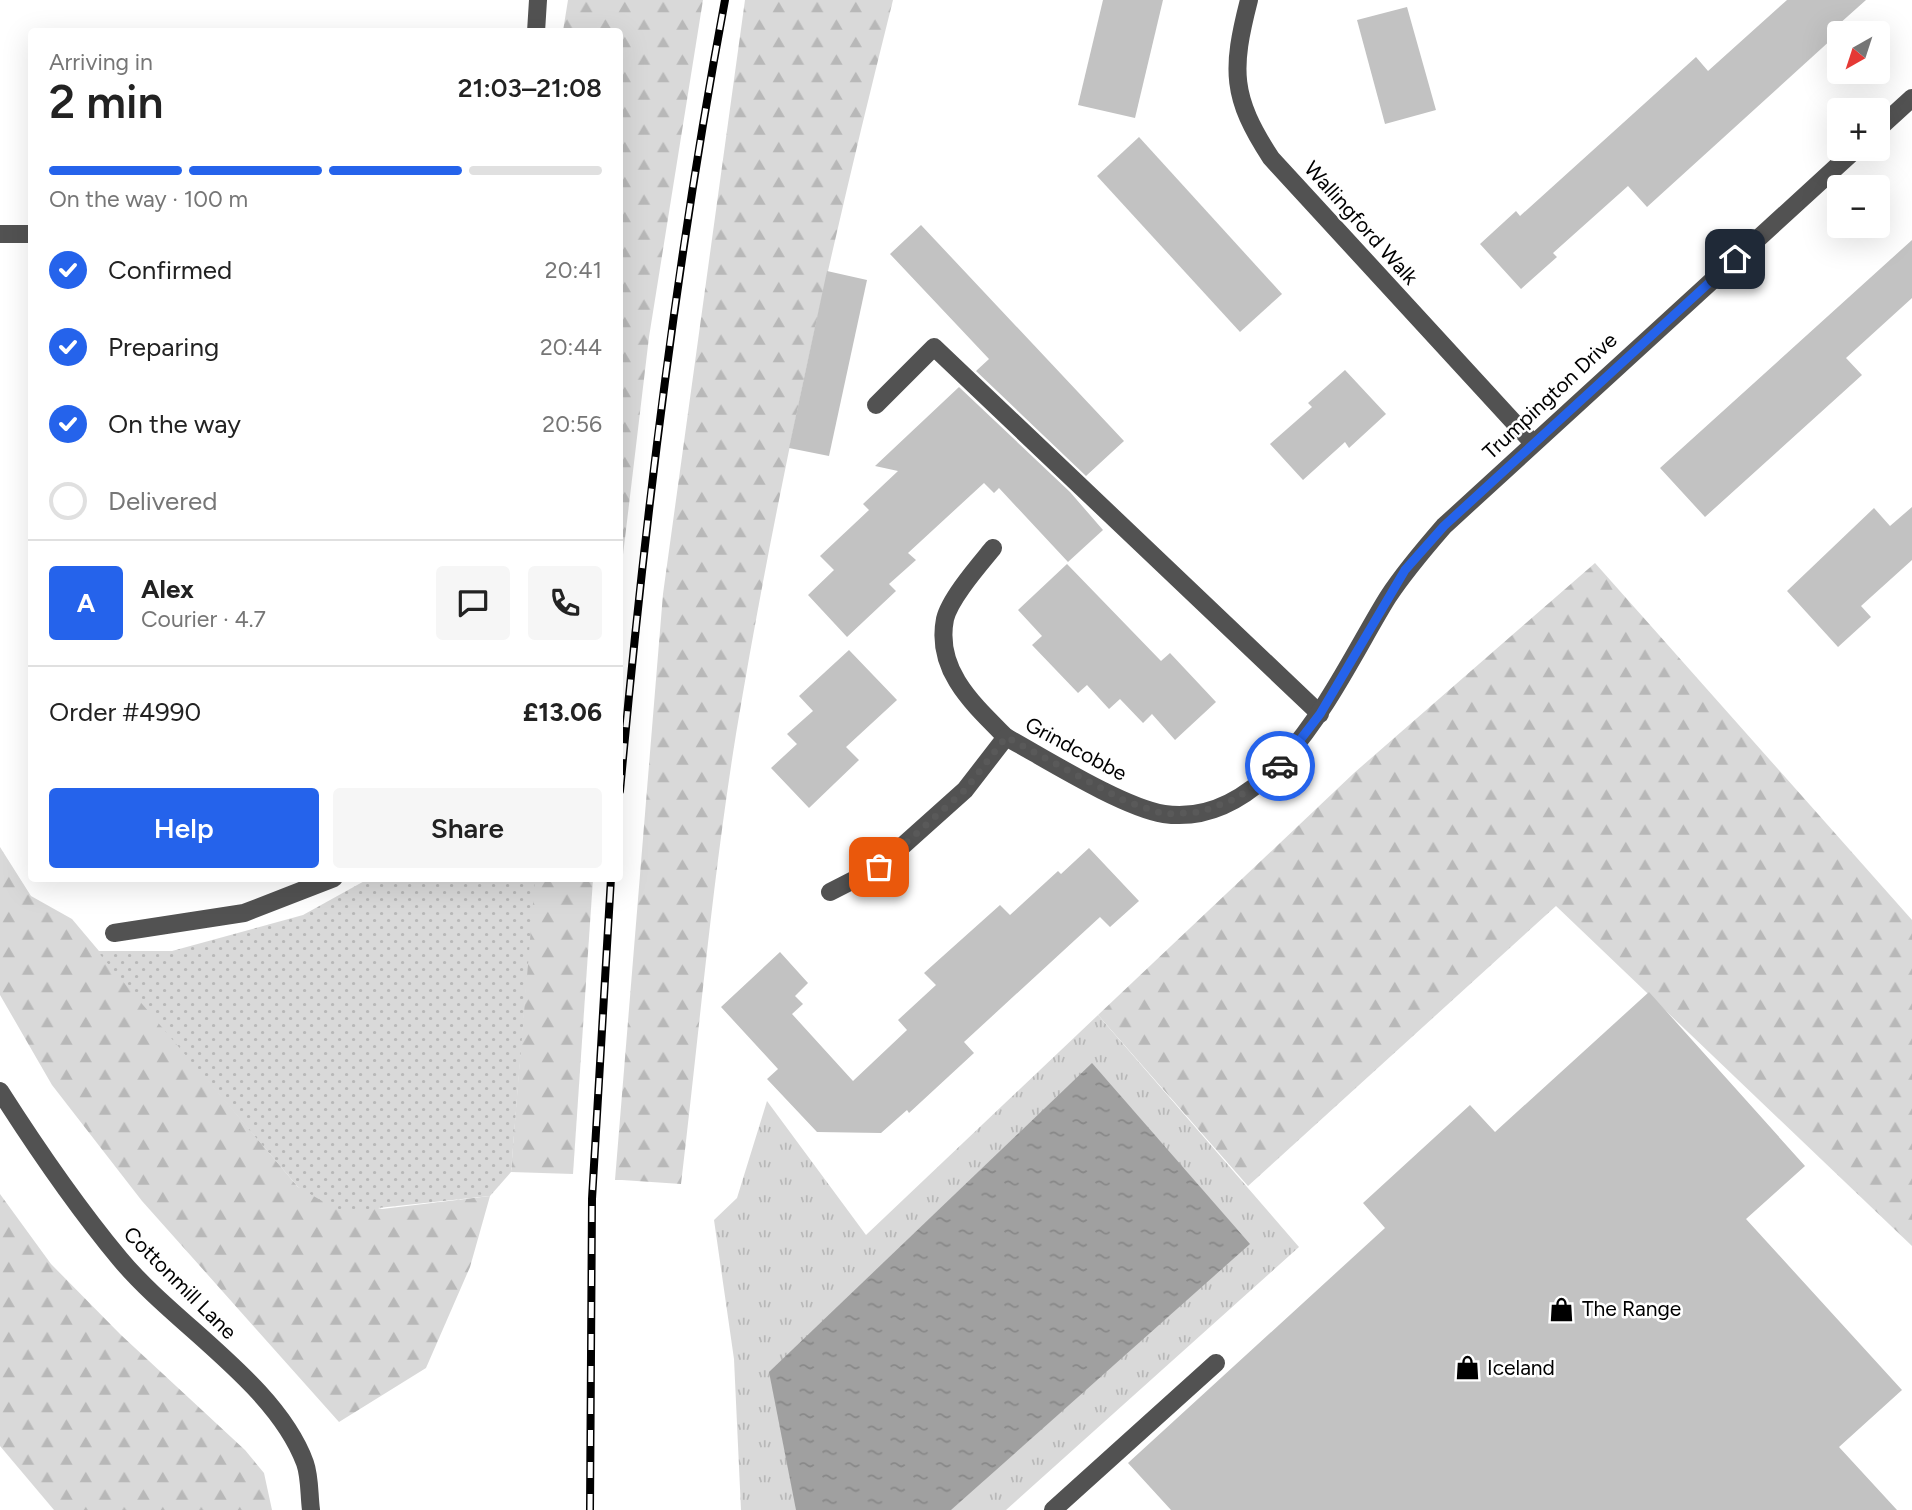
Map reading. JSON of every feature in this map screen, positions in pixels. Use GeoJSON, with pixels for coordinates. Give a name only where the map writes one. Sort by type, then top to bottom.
{"type":"FeatureCollection","features":[{"type":"Feature","properties":{"kind":"street"},"geometry":{"type":"LineString","coordinates":[[536,28],[537,0]]}},
{"type":"Feature","properties":{"kind":"street","name":"Wallingford Walk"},"geometry":{"type":"LineString","coordinates":[[1249,0],[1236,69],[1239,97],[1251,127],[1271,158],[1532,442]]}},
{"type":"Feature","properties":{"kind":"street"},"geometry":{"type":"LineString","coordinates":[[1890,118],[1912,98]]}},
{"type":"Feature","properties":{"kind":"street","name":"Trumpington Drive"},"geometry":{"type":"LineString","coordinates":[[1320,714],[1405,570],[1444,526],[1532,442],[1843,161]]}},
{"type":"Feature","properties":{"kind":"street"},"geometry":{"type":"LineString","coordinates":[[0,234],[28,234]]}},
{"type":"Feature","properties":{"kind":"street"},"geometry":{"type":"LineString","coordinates":[[876,405],[934,347],[1320,714]]}},
{"type":"Feature","properties":{"kind":"street"},"geometry":{"type":"LineString","coordinates":[[993,548],[971,575],[946,617],[945,659],[965,696],[1006,737]]}},
{"type":"Feature","properties":{"kind":"street","name":"Grindcobbe"},"geometry":{"type":"LineString","coordinates":[[830,892],[879,867],[965,790],[1006,737],[1125,801],[1164,814],[1201,812],[1237,798],[1276,770],[1320,714]]}},
{"type":"Feature","properties":{"kind":"street"},"geometry":{"type":"LineString","coordinates":[[114,933],[244,912],[323,882]]}},
{"type":"Feature","properties":{"kind":"street","name":"Cottonmill Lane"},"geometry":{"type":"LineString","coordinates":[[0,1091],[37,1149],[121,1261],[188,1328],[240,1374],[287,1426],[306,1464],[311,1510]]}},
{"type":"Feature","properties":{"kind":"street"},"geometry":{"type":"LineString","coordinates":[[1053,1510],[1216,1363]]}},
{"type":"Feature","properties":{"kind":"green space"},"geometry":{"type":"Polygon","coordinates":[[[568,0],[703,0],[649,337],[623,555],[623,28],[563,28],[568,0]]]}},
{"type":"Feature","properties":{"kind":"green space"},"geometry":{"type":"Polygon","coordinates":[[[745,0],[893,0],[848,182],[807,366],[752,642],[720,846],[681,1184],[615,1180],[663,594],[745,0]]]}},
{"type":"Feature","properties":{"kind":"green space"},"geometry":{"type":"Polygon","coordinates":[[[1595,563],[1912,920],[1912,1246],[1556,906],[1248,1186],[1098,1015],[1354,773],[1595,563]]]}},
{"type":"Feature","properties":{"kind":"green space"},"geometry":{"type":"Polygon","coordinates":[[[0,847],[31,896],[72,919],[298,1187],[382,1209],[490,1196],[470,1267],[426,1368],[339,1422],[142,1201],[52,1085],[0,995],[0,847]]]}},
{"type":"Feature","properties":{"kind":"green space"},"geometry":{"type":"Polygon","coordinates":[[[363,882],[535,882],[511,1172],[490,1196],[341,1212],[298,1187],[97,951],[172,951],[303,915],[363,882]]]}},
{"type":"Feature","properties":{"kind":"green space"},"geometry":{"type":"Polygon","coordinates":[[[534,882],[593,882],[573,1174],[511,1172],[534,882]]]}},
{"type":"Feature","properties":{"kind":"green space"},"geometry":{"type":"Polygon","coordinates":[[[1098,1015],[1299,1247],[1006,1510],[741,1510],[734,1359],[714,1220],[737,1198],[767,1101],[866,1235],[1098,1015]]]}},
{"type":"Feature","properties":{"kind":"green space"},"geometry":{"type":"Polygon","coordinates":[[[0,1194],[51,1264],[121,1335],[245,1450],[264,1473],[272,1510],[54,1510],[0,1446],[0,1194]]]}},
{"type":"Feature","properties":{"kind":"water"},"geometry":{"type":"Polygon","coordinates":[[[1092,1063],[1250,1244],[951,1510],[796,1510],[769,1372],[1092,1063]]]}},
{"type":"Feature","properties":{"kind":"building"},"geometry":{"type":"Polygon","coordinates":[[[1103,0],[1163,0],[1135,118],[1078,105],[1103,0]]]}},
{"type":"Feature","properties":{"kind":"building"},"geometry":{"type":"Polygon","coordinates":[[[1787,0],[1866,0],[1842,21],[1827,21],[1827,43],[1647,207],[1628,186],[1553,253],[1557,257],[1521,289],[1480,244],[1516,211],[1520,216],[1696,57],[1708,71],[1787,0]]]}},
{"type":"Feature","properties":{"kind":"building"},"geometry":{"type":"Polygon","coordinates":[[[1407,7],[1436,110],[1385,124],[1357,20],[1407,7]]]}},
{"type":"Feature","properties":{"kind":"building"},"geometry":{"type":"Polygon","coordinates":[[[1139,137],[1282,294],[1240,332],[1097,176],[1139,137]]]}},
{"type":"Feature","properties":{"kind":"building"},"geometry":{"type":"Polygon","coordinates":[[[921,225],[1124,441],[1086,476],[976,371],[989,359],[890,254],[921,225]]]}},
{"type":"Feature","properties":{"kind":"building"},"geometry":{"type":"Polygon","coordinates":[[[1912,240],[1912,298],[1846,358],[1862,375],[1705,517],[1660,468],[1912,240]]]}},
{"type":"Feature","properties":{"kind":"building"},"geometry":{"type":"Polygon","coordinates":[[[827,271],[867,280],[829,456],[789,448],[827,271]]]}},
{"type":"Feature","properties":{"kind":"building"},"geometry":{"type":"Polygon","coordinates":[[[1345,370],[1386,414],[1349,448],[1345,442],[1303,480],[1270,444],[1312,407],[1308,403],[1345,370]]]}},
{"type":"Feature","properties":{"kind":"building"},"geometry":{"type":"Polygon","coordinates":[[[959,387],[1070,492],[1103,530],[1068,562],[999,488],[994,493],[984,483],[908,553],[916,560],[889,584],[896,591],[847,637],[808,595],[834,570],[820,556],[869,510],[863,504],[898,471],[875,466],[959,387]]]}},
{"type":"Feature","properties":{"kind":"building"},"geometry":{"type":"Polygon","coordinates":[[[1912,507],[1912,560],[1861,606],[1871,617],[1838,647],[1787,591],[1874,508],[1890,526],[1912,507]]]}},
{"type":"Feature","properties":{"kind":"building"},"geometry":{"type":"Polygon","coordinates":[[[1067,564],[1161,661],[1170,653],[1216,702],[1175,740],[1152,714],[1143,723],[1120,699],[1109,709],[1087,685],[1078,693],[1032,645],[1042,636],[1018,610],[1067,564]]]}},
{"type":"Feature","properties":{"kind":"building"},"geometry":{"type":"Polygon","coordinates":[[[849,650],[897,700],[846,747],[859,760],[809,808],[771,768],[797,744],[787,734],[813,711],[799,696],[849,650]]]}},
{"type":"Feature","properties":{"kind":"building"},"geometry":{"type":"Polygon","coordinates":[[[1089,848],[1139,901],[1110,927],[1100,917],[964,1042],[974,1053],[909,1113],[907,1110],[881,1133],[817,1132],[767,1079],[778,1069],[721,1007],[780,952],[808,983],[795,996],[803,1004],[792,1014],[853,1081],[907,1030],[898,1020],[936,985],[924,973],[1000,905],[1010,915],[1058,871],[1061,874],[1089,848]]]}},
{"type":"Feature","properties":{"kind":"building","name":"The Range"},"geometry":{"type":"Polygon","coordinates":[[[1649,992],[1805,1166],[1746,1219],[1902,1390],[1839,1447],[1897,1510],[1171,1510],[1128,1463],[1385,1228],[1363,1203],[1470,1105],[1495,1132],[1649,992]]]}},
{"type":"Feature","properties":{"kind":"railway"},"geometry":{"type":"LineString","coordinates":[[623,761],[663,394],[691,197],[725,0]]}},
{"type":"Feature","properties":{"kind":"railway"},"geometry":{"type":"LineString","coordinates":[[590,1510],[592,1199],[611,882]]}},
{"type":"Feature","properties":{"kind":"way so far"},"geometry":{"type":"LineString","coordinates":[[879,867],[965,790],[1006,737],[1125,801],[1164,814],[1201,812],[1237,798],[1280,766]]}},
{"type":"Feature","properties":{"kind":"place","name":"The Range"},"geometry":{"type":"Point","coordinates":[1562,1309]}},
{"type":"Feature","properties":{"kind":"place","name":"Iceland"},"geometry":{"type":"Point","coordinates":[1467,1368]}},
{"type":"Feature","properties":{"kind":"route"},"geometry":{"type":"LineString","coordinates":[[1280,766],[1320,714],[1405,570],[1444,526],[1532,442],[1735,259]]}}]}
